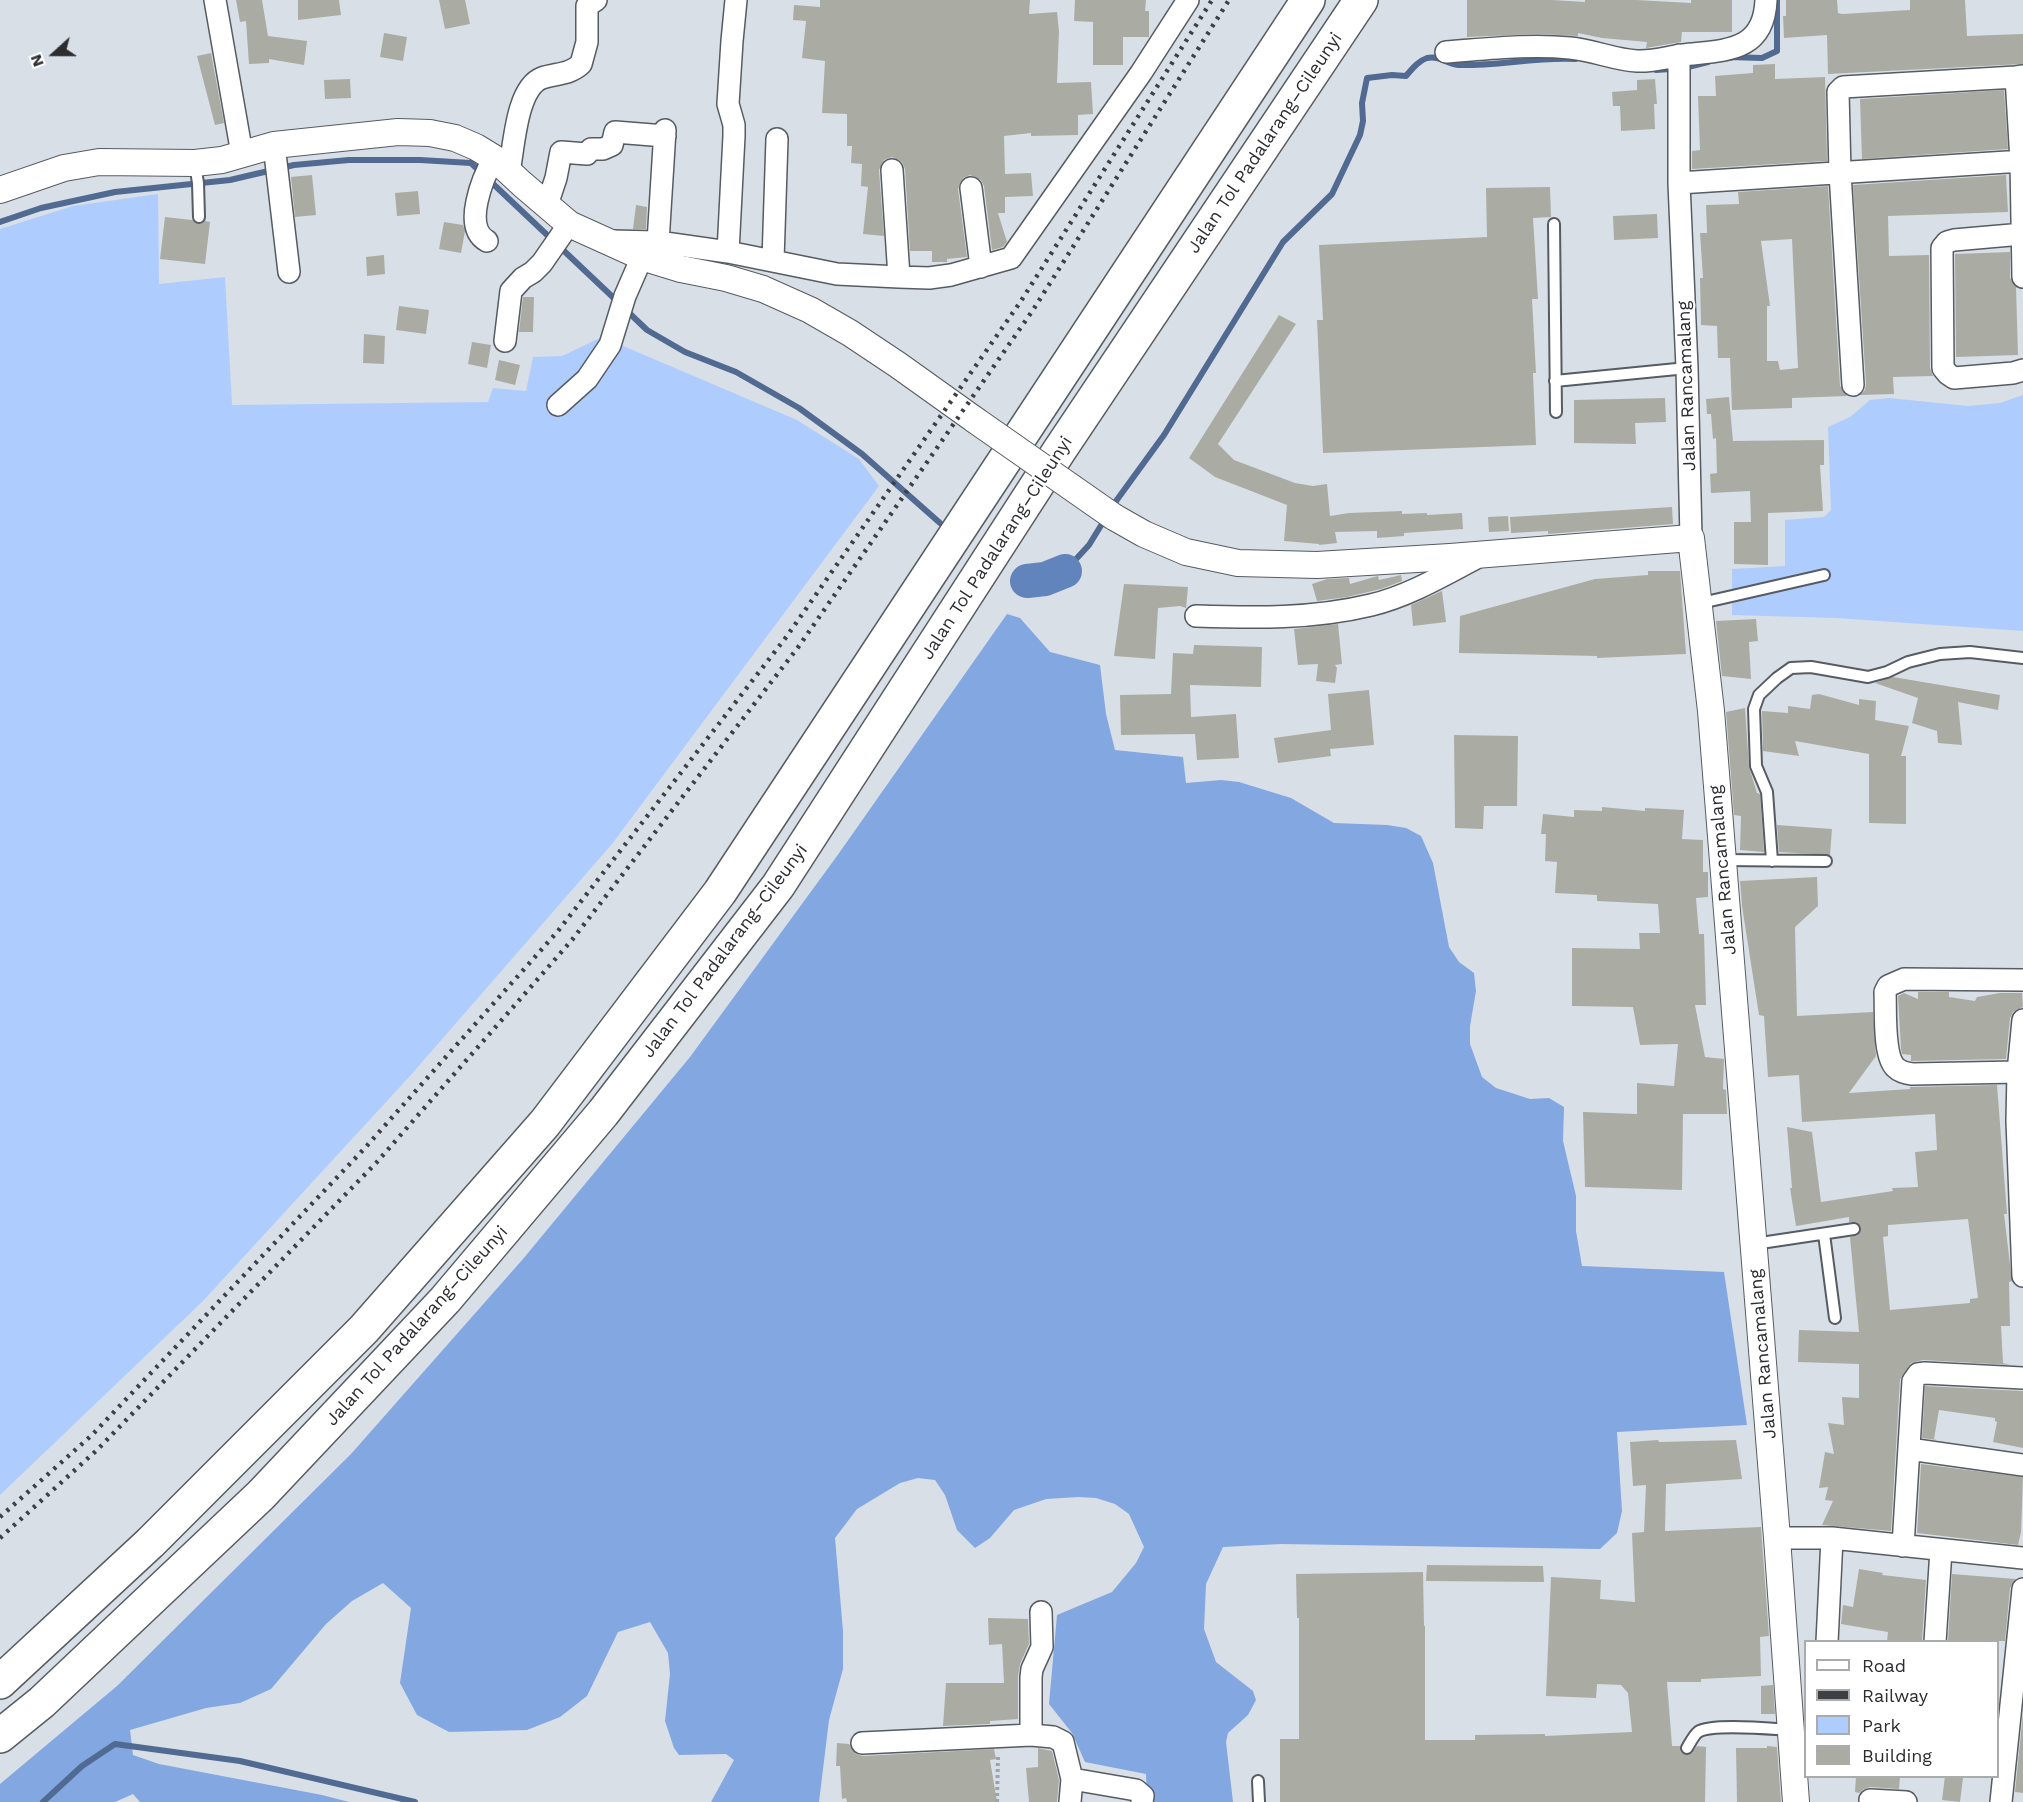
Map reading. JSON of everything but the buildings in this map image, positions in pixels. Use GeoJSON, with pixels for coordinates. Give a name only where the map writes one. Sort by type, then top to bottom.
{"type":"FeatureCollection","features":[{"type":"Feature","properties":{"kind":"highway","name":"Jalan Tol Padalarang–Cileunyi"},"geometry":{"type":"LineString","coordinates":[[0,1682],[167,1527],[364,1329],[545,1123],[720,892],[1308,0]]}},
{"type":"Feature","properties":{"kind":"highway","name":"Jalan Tol Padalarang–Cileunyi"},"geometry":{"type":"LineString","coordinates":[[0,1736],[42,1702],[261,1495],[445,1300],[603,1113],[778,886],[1059,451],[1361,0]]}},
{"type":"Feature","properties":{"kind":"street"},"geometry":{"type":"LineString","coordinates":[[215,0],[242,154]]}},
{"type":"Feature","properties":{"kind":"street"},"geometry":{"type":"LineString","coordinates":[[488,241],[482,238],[478,230],[476,213],[528,91],[541,79],[567,74],[581,64],[587,42],[588,6],[596,0]]}},
{"type":"Feature","properties":{"kind":"street"},"geometry":{"type":"LineString","coordinates":[[728,252],[734,136],[734,125],[728,104],[736,0]]}},
{"type":"Feature","properties":{"kind":"street"},"geometry":{"type":"LineString","coordinates":[[560,238],[608,241],[650,250],[728,252],[837,274],[899,277],[929,278],[951,275],[1011,258],[1141,73],[1188,0]]}},
{"type":"Feature","properties":{"kind":"street"},"geometry":{"type":"LineString","coordinates":[[1446,52],[1570,48],[1638,61],[1679,65],[1749,42],[1759,30],[1766,13],[1766,0]]}},
{"type":"Feature","properties":{"kind":"street","name":"Jalan Rancamalang"},"geometry":{"type":"LineString","coordinates":[[1679,65],[1679,183],[1691,538],[1711,711],[1722,860],[1785,1538],[1791,1730],[1796,1802]]}},
{"type":"Feature","properties":{"kind":"street"},"geometry":{"type":"LineString","coordinates":[[1853,385],[1840,173],[1838,92],[1843,87],[2020,77],[2023,277]]}},
{"type":"Feature","properties":{"kind":"street"},"geometry":{"type":"LineString","coordinates":[[0,190],[64,168],[99,162],[197,173],[222,160],[242,154],[276,156],[398,132],[430,133],[455,138],[476,147],[493,171],[547,205],[560,238]]}},
{"type":"Feature","properties":{"kind":"street"},"geometry":{"type":"LineString","coordinates":[[547,205],[556,178],[561,152],[587,154],[591,149],[608,147],[612,145],[615,132],[665,133],[650,250],[625,296],[610,345],[598,366],[587,380],[558,405]]}},
{"type":"Feature","properties":{"kind":"street"},"geometry":{"type":"LineString","coordinates":[[773,260],[777,139]]}},
{"type":"Feature","properties":{"kind":"street"},"geometry":{"type":"LineString","coordinates":[[276,156],[289,272]]}},
{"type":"Feature","properties":{"kind":"street"},"geometry":{"type":"LineString","coordinates":[[1679,183],[2022,161]]}},
{"type":"Feature","properties":{"kind":"street"},"geometry":{"type":"LineString","coordinates":[[892,170],[899,277]]}},
{"type":"Feature","properties":{"kind":"street"},"geometry":{"type":"LineString","coordinates":[[971,188],[981,267]]}},
{"type":"Feature","properties":{"kind":"street"},"geometry":{"type":"LineString","coordinates":[[2022,234],[1954,240],[1947,242],[1942,248],[1943,368],[1954,378],[2013,373],[2023,370]]}},
{"type":"Feature","properties":{"kind":"street"},"geometry":{"type":"LineString","coordinates":[[505,341],[511,291],[523,278],[533,272],[560,238]]}},
{"type":"Feature","properties":{"kind":"street"},"geometry":{"type":"LineString","coordinates":[[650,250],[681,269],[726,278],[763,289],[810,310],[898,365],[1114,517],[1144,534],[1186,552],[1238,563],[1317,565],[1482,555],[1691,538]]}},
{"type":"Feature","properties":{"kind":"street"},"geometry":{"type":"LineString","coordinates":[[1196,616],[1267,618],[1311,616],[1372,605],[1441,577],[1482,555]]}},
{"type":"Feature","properties":{"kind":"street"},"geometry":{"type":"LineString","coordinates":[[2018,1072],[1912,1074],[1900,1071],[1893,1066],[1888,1056],[1885,992],[1888,986],[1904,980],[2023,980]]}},
{"type":"Feature","properties":{"kind":"street"},"geometry":{"type":"LineString","coordinates":[[2023,1020],[2018,1072],[2023,1276]]}},
{"type":"Feature","properties":{"kind":"street"},"geometry":{"type":"LineString","coordinates":[[1903,1546],[1913,1381],[1918,1374],[2023,1378]]}},
{"type":"Feature","properties":{"kind":"street"},"geometry":{"type":"LineString","coordinates":[[1909,1449],[2023,1465]]}},
{"type":"Feature","properties":{"kind":"street"},"geometry":{"type":"LineString","coordinates":[[1785,1538],[1823,1538],[2023,1558]]}},
{"type":"Feature","properties":{"kind":"street"},"geometry":{"type":"LineString","coordinates":[[1823,1538],[1827,1640]]}},
{"type":"Feature","properties":{"kind":"street"},"geometry":{"type":"LineString","coordinates":[[1935,1640],[1941,1550]]}},
{"type":"Feature","properties":{"kind":"street"},"geometry":{"type":"LineString","coordinates":[[2001,1802],[2014,1751],[2003,1725],[2019,1663],[2023,1589]]}},
{"type":"Feature","properties":{"kind":"street"},"geometry":{"type":"LineString","coordinates":[[1031,1735],[1031,1677],[1032,1669],[1042,1647],[1041,1612]]}},
{"type":"Feature","properties":{"kind":"street"},"geometry":{"type":"LineString","coordinates":[[861,1743],[1031,1735],[1053,1737],[1063,1742],[1072,1779],[1070,1802]]}},
{"type":"Feature","properties":{"kind":"street"},"geometry":{"type":"LineString","coordinates":[[1072,1779],[1136,1790],[1143,1796],[1142,1802]]}},
{"type":"Feature","properties":{"kind":"street"},"geometry":{"type":"LineString","coordinates":[[1870,1800],[1906,1802]]}},
{"type":"Feature","properties":{"kind":"lane"},"geometry":{"type":"LineString","coordinates":[[197,173],[199,217]]}},
{"type":"Feature","properties":{"kind":"lane"},"geometry":{"type":"LineString","coordinates":[[1554,224],[1556,412]]}},
{"type":"Feature","properties":{"kind":"lane"},"geometry":{"type":"LineString","coordinates":[[1555,381],[1687,368]]}},
{"type":"Feature","properties":{"kind":"lane"},"geometry":{"type":"LineString","coordinates":[[1697,604],[1824,575]]}},
{"type":"Feature","properties":{"kind":"lane"},"geometry":{"type":"LineString","coordinates":[[1772,861],[1767,792],[1756,766],[1754,709],[1759,695],[1777,678],[1791,668],[1811,667],[1868,678],[1908,662],[1940,654],[1970,652],[2023,658]]}},
{"type":"Feature","properties":{"kind":"lane"},"geometry":{"type":"LineString","coordinates":[[1722,860],[1826,861]]}},
{"type":"Feature","properties":{"kind":"lane"},"geometry":{"type":"LineString","coordinates":[[1758,1243],[1854,1229]]}},
{"type":"Feature","properties":{"kind":"lane"},"geometry":{"type":"LineString","coordinates":[[1824,1234],[1835,1318]]}},
{"type":"Feature","properties":{"kind":"lane"},"geometry":{"type":"LineString","coordinates":[[1687,1748],[1698,1732],[1706,1730],[1748,1727],[1791,1730]]}},
{"type":"Feature","properties":{"kind":"lane"},"geometry":{"type":"LineString","coordinates":[[1258,1781],[1259,1802]]}},
{"type":"Feature","properties":{"kind":"path"},"geometry":{"type":"LineString","coordinates":[[997,1802],[998,1737]]}},
{"type":"Feature","properties":{"kind":"green space"},"geometry":{"type":"Polygon","coordinates":[[[158,194],[159,284],[225,277],[232,405],[488,402],[493,388],[526,391],[533,357],[562,356],[602,337],[797,420],[859,459],[879,486],[612,844],[410,1076],[203,1301],[0,1495],[0,229],[73,206],[158,194]]]}},
{"type":"Feature","properties":{"kind":"green space"},"geometry":{"type":"Polygon","coordinates":[[[2023,395],[2023,631],[1836,618],[1732,615],[1732,569],[1785,566],[1785,520],[1824,517],[1831,510],[1828,427],[1850,417],[1870,400],[1889,398],[1968,406],[2000,403],[2023,395]]]}},
{"type":"Feature","properties":{"kind":"shaded area"},"geometry":{"type":"Polygon","coordinates":[[[1007,614],[1020,618],[1050,652],[1100,665],[1106,714],[1115,750],[1183,757],[1186,783],[1221,780],[1239,782],[1291,798],[1334,823],[1387,825],[1406,828],[1421,836],[1433,863],[1449,947],[1459,962],[1474,973],[1476,991],[1470,1026],[1470,1044],[1482,1077],[1496,1088],[1530,1099],[1549,1098],[1564,1107],[1563,1141],[1576,1196],[1576,1231],[1582,1266],[1724,1272],[1747,1425],[1617,1432],[1622,1511],[1617,1533],[1600,1549],[1281,1544],[1223,1547],[1206,1584],[1204,1629],[1216,1662],[1253,1691],[1256,1700],[1248,1715],[1228,1733],[1226,1742],[1233,1802],[1147,1802],[1146,1774],[1085,1762],[1072,1733],[1049,1704],[1057,1615],[1112,1592],[1136,1563],[1144,1547],[1129,1514],[1115,1504],[1096,1498],[1046,1499],[1014,1510],[990,1538],[975,1548],[957,1530],[945,1495],[935,1480],[918,1478],[900,1483],[857,1509],[835,1538],[843,1631],[843,1669],[829,1720],[819,1802],[711,1802],[734,1760],[726,1754],[679,1755],[674,1748],[665,1721],[670,1674],[668,1653],[650,1622],[618,1632],[587,1696],[560,1717],[527,1730],[449,1732],[417,1715],[400,1683],[411,1608],[383,1583],[352,1601],[326,1624],[271,1689],[240,1703],[206,1708],[130,1730],[133,1755],[159,1764],[349,1802],[140,1802],[133,1794],[115,1802],[0,1802],[0,1784],[117,1686],[351,1454],[523,1259],[690,1057],[837,856],[1007,614]]]}},
{"type":"Feature","properties":{"kind":"waterway"},"geometry":{"type":"LineString","coordinates":[[1729,57],[1762,58],[1777,51],[1777,0]]}},
{"type":"Feature","properties":{"kind":"waterway"},"geometry":{"type":"LineString","coordinates":[[1111,508],[1164,435],[1283,242],[1332,194],[1360,135],[1363,121],[1362,103],[1367,78],[1406,76],[1421,61],[1431,57],[1458,65],[1575,59]]}},
{"type":"Feature","properties":{"kind":"waterway"},"geometry":{"type":"LineString","coordinates":[[1656,70],[1684,68],[1708,62]]}},
{"type":"Feature","properties":{"kind":"waterway"},"geometry":{"type":"LineString","coordinates":[[0,222],[41,208],[115,192],[230,180],[294,165],[349,160],[471,163],[618,302]]}},
{"type":"Feature","properties":{"kind":"waterway"},"geometry":{"type":"LineString","coordinates":[[625,309],[647,330],[685,352],[736,372],[799,408],[862,454],[940,523]]}},
{"type":"Feature","properties":{"kind":"waterway"},"geometry":{"type":"LineString","coordinates":[[1065,571],[1089,545],[1105,519]]}},
{"type":"Feature","properties":{"kind":"waterway"},"geometry":{"type":"LineString","coordinates":[[1027,581],[1045,579],[1065,571]]}},
{"type":"Feature","properties":{"kind":"waterway"},"geometry":{"type":"LineString","coordinates":[[43,1802],[82,1766],[115,1744],[240,1761],[415,1802]]}},
{"type":"Feature","properties":{"kind":"railway"},"geometry":{"type":"LineString","coordinates":[[0,1517],[92,1435],[364,1149],[558,931],[787,636],[1021,301],[1212,0]]}},
{"type":"Feature","properties":{"kind":"railway"},"geometry":{"type":"LineString","coordinates":[[0,1538],[97,1450],[376,1163],[572,940],[799,646],[1033,310],[1229,0]]}}]}
